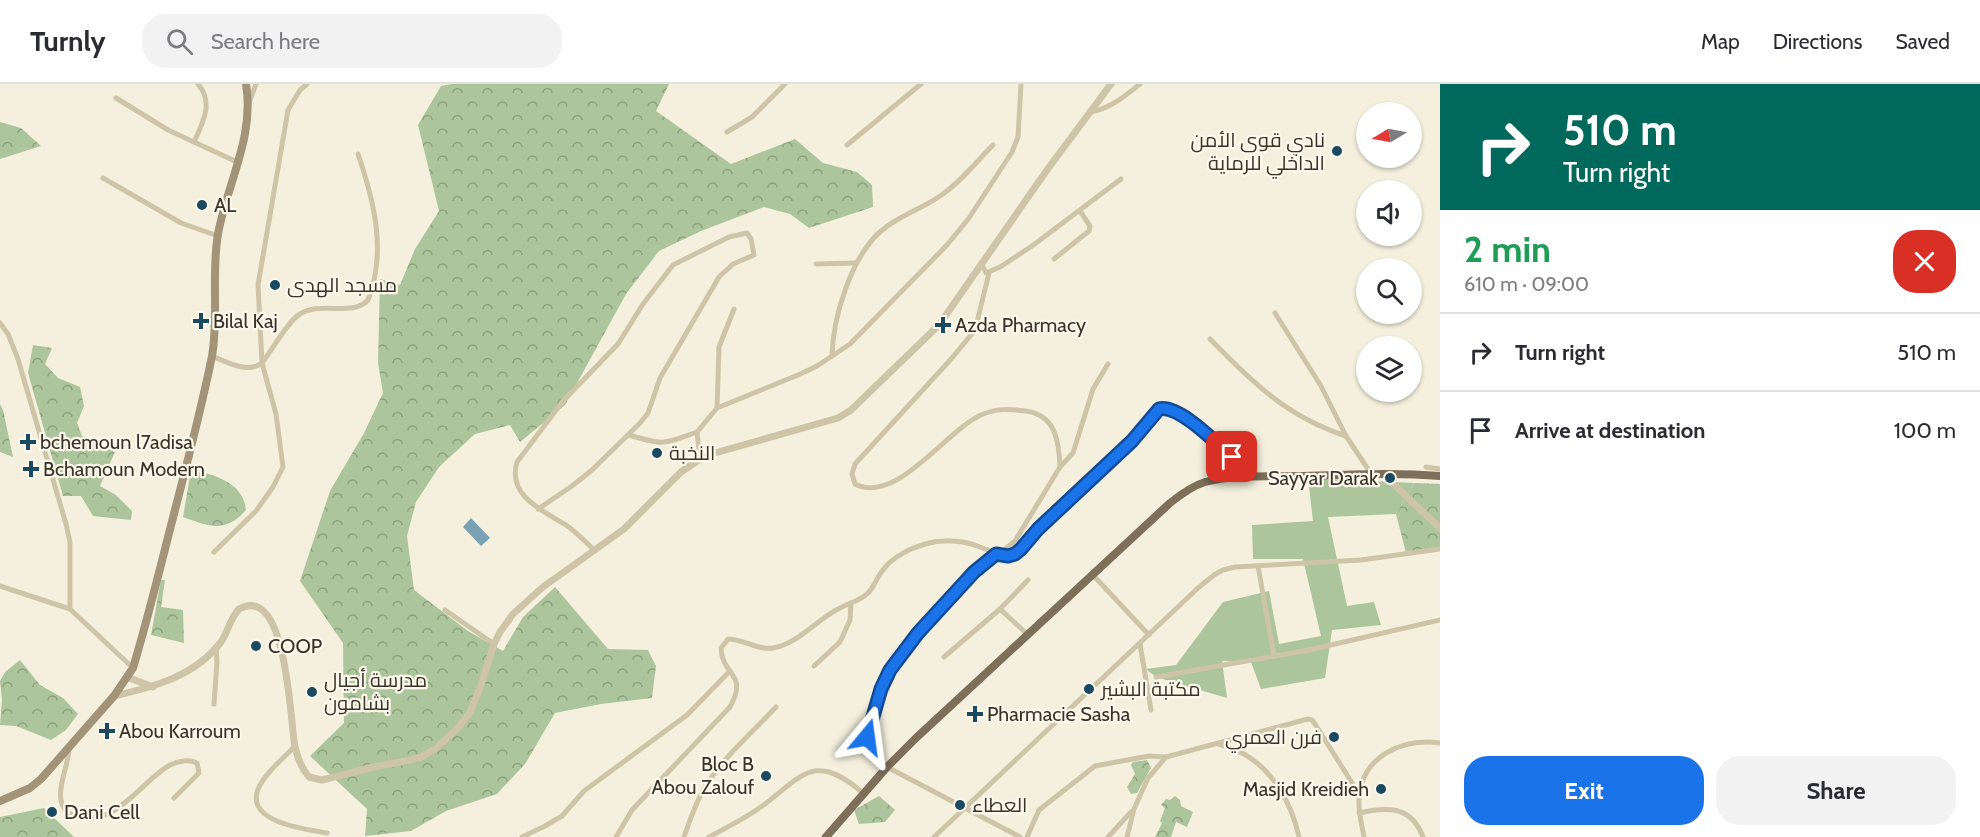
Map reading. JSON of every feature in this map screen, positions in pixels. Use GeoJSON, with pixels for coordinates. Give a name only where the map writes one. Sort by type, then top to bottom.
{"type":"FeatureCollection","features":[{"type":"Feature","properties":{"kind":"main road"},"geometry":{"type":"LineString","coordinates":[[0,801],[30,788],[69,750],[114,696],[133,668],[181,488],[212,356],[216,329],[218,236],[247,127],[249,103],[246,84]]}},
{"type":"Feature","properties":{"kind":"main road"},"geometry":{"type":"LineString","coordinates":[[826,837],[887,766],[1092,574],[1183,493],[1203,483],[1245,477],[1436,476]]}},
{"type":"Feature","properties":{"kind":"street"},"geometry":{"type":"LineString","coordinates":[[194,142],[207,102],[198,84]]}},
{"type":"Feature","properties":{"kind":"street"},"geometry":{"type":"LineString","coordinates":[[249,103],[256,84]]}},
{"type":"Feature","properties":{"kind":"street"},"geometry":{"type":"LineString","coordinates":[[214,552],[256,511],[273,488],[283,467],[276,414],[262,363],[258,285],[288,110],[300,90],[307,84]]}},
{"type":"Feature","properties":{"kind":"street"},"geometry":{"type":"LineString","coordinates":[[727,132],[752,117],[784,84]]}},
{"type":"Feature","properties":{"kind":"street"},"geometry":{"type":"LineString","coordinates":[[847,145],[921,84]]}},
{"type":"Feature","properties":{"kind":"street"},"geometry":{"type":"LineString","coordinates":[[629,435],[656,443],[665,443],[697,432],[717,408],[798,375],[850,344],[947,245],[969,219],[1006,163],[1018,137],[1021,84]]}},
{"type":"Feature","properties":{"kind":"street"},"geometry":{"type":"LineString","coordinates":[[114,696],[153,687],[186,672],[216,647],[226,634],[235,612],[242,607],[256,606],[268,617],[279,638],[295,746],[309,777],[322,780],[421,757],[447,739],[469,714],[494,644],[506,624],[543,586],[624,529],[681,472],[700,459],[765,438],[821,424],[846,414],[939,325],[1047,170],[1111,84]]}},
{"type":"Feature","properties":{"kind":"street"},"geometry":{"type":"LineString","coordinates":[[1091,112],[1102,110],[1115,103],[1140,84]]}},
{"type":"Feature","properties":{"kind":"street"},"geometry":{"type":"LineString","coordinates":[[116,98],[168,130],[237,162]]}},
{"type":"Feature","properties":{"kind":"street"},"geometry":{"type":"LineString","coordinates":[[832,356],[832,339],[839,309],[856,263],[880,231],[942,195],[993,145]]}},
{"type":"Feature","properties":{"kind":"street"},"geometry":{"type":"LineString","coordinates":[[212,356],[244,367],[254,367],[262,363],[298,315],[317,308],[357,308],[368,300],[376,267],[377,225],[372,196],[358,154]]}},
{"type":"Feature","properties":{"kind":"street"},"geometry":{"type":"LineString","coordinates":[[103,178],[181,223],[218,236]]}},
{"type":"Feature","properties":{"kind":"street"},"geometry":{"type":"LineString","coordinates":[[1060,467],[1059,445],[1052,427],[1039,413],[1003,408],[981,415],[889,485],[863,488],[855,484],[852,474],[855,464],[975,330],[989,273],[1032,246],[1121,179]]}},
{"type":"Feature","properties":{"kind":"street"},"geometry":{"type":"LineString","coordinates":[[1054,259],[1089,231],[1090,226],[1080,211]]}},
{"type":"Feature","properties":{"kind":"street"},"geometry":{"type":"LineString","coordinates":[[538,509],[572,486],[629,435],[648,413],[660,378],[719,277],[733,264],[754,255],[751,239],[747,233],[729,237],[673,265],[643,304],[614,349],[563,401],[521,455],[514,470],[519,492],[538,509],[567,526],[594,550]]}},
{"type":"Feature","properties":{"kind":"street"},"geometry":{"type":"LineString","coordinates":[[816,264],[856,263]]}},
{"type":"Feature","properties":{"kind":"street"},"geometry":{"type":"LineString","coordinates":[[981,263],[986,273],[989,273]]}},
{"type":"Feature","properties":{"kind":"street"},"geometry":{"type":"LineString","coordinates":[[717,408],[719,347],[734,309]]}},
{"type":"Feature","properties":{"kind":"street"},"geometry":{"type":"LineString","coordinates":[[1275,313],[1321,386],[1346,436],[1372,475]]}},
{"type":"Feature","properties":{"kind":"street"},"geometry":{"type":"LineString","coordinates":[[0,323],[8,334],[18,359],[66,524],[70,542],[70,609]]}},
{"type":"Feature","properties":{"kind":"street"},"geometry":{"type":"LineString","coordinates":[[1210,339],[1285,408],[1314,425],[1346,436]]}},
{"type":"Feature","properties":{"kind":"street"},"geometry":{"type":"LineString","coordinates":[[867,737],[881,689],[890,670],[918,633],[974,572],[1015,541],[1060,467],[1073,453],[1093,389],[1108,364]]}},
{"type":"Feature","properties":{"kind":"street"},"geometry":{"type":"LineString","coordinates":[[616,837],[632,810],[730,707],[738,689],[720,651],[728,639],[734,639],[750,646],[774,648],[788,642],[828,614],[867,594],[884,568],[899,555],[925,544],[957,540],[997,554],[1015,554],[1046,521],[1132,441],[1156,411],[1162,408],[1174,411],[1204,432],[1237,462],[1245,477]]}},
{"type":"Feature","properties":{"kind":"street"},"geometry":{"type":"LineString","coordinates":[[697,432],[700,459]]}},
{"type":"Feature","properties":{"kind":"street"},"geometry":{"type":"LineString","coordinates":[[1436,476],[1426,467],[1440,469]]}},
{"type":"Feature","properties":{"kind":"street"},"geometry":{"type":"LineString","coordinates":[[1384,475],[1440,528]]}},
{"type":"Feature","properties":{"kind":"street"},"geometry":{"type":"LineString","coordinates":[[934,837],[1214,575],[1235,567],[1361,560],[1440,549]]}},
{"type":"Feature","properties":{"kind":"street"},"geometry":{"type":"LineString","coordinates":[[1258,566],[1274,656]]}},
{"type":"Feature","properties":{"kind":"street"},"geometry":{"type":"LineString","coordinates":[[1092,574],[1149,634]]}},
{"type":"Feature","properties":{"kind":"street"},"geometry":{"type":"LineString","coordinates":[[944,657],[1000,609],[1028,580]]}},
{"type":"Feature","properties":{"kind":"street"},"geometry":{"type":"LineString","coordinates":[[0,586],[70,609],[133,668]]}},
{"type":"Feature","properties":{"kind":"street"},"geometry":{"type":"LineString","coordinates":[[814,666],[840,642],[850,620],[851,603]]}},
{"type":"Feature","properties":{"kind":"street"},"geometry":{"type":"LineString","coordinates":[[1000,609],[1027,634]]}},
{"type":"Feature","properties":{"kind":"street"},"geometry":{"type":"LineString","coordinates":[[445,610],[494,644]]}},
{"type":"Feature","properties":{"kind":"street"},"geometry":{"type":"LineString","coordinates":[[1156,677],[1274,656],[1440,620]]}},
{"type":"Feature","properties":{"kind":"street"},"geometry":{"type":"LineString","coordinates":[[1140,644],[1151,710]]}},
{"type":"Feature","properties":{"kind":"street"},"geometry":{"type":"LineString","coordinates":[[214,704],[216,647]]}},
{"type":"Feature","properties":{"kind":"street"},"geometry":{"type":"LineString","coordinates":[[522,837],[562,816],[584,791],[687,715],[730,671]]}},
{"type":"Feature","properties":{"kind":"street"},"geometry":{"type":"LineString","coordinates":[[127,677],[153,687]]}},
{"type":"Feature","properties":{"kind":"street"},"geometry":{"type":"LineString","coordinates":[[684,837],[695,804],[705,786],[732,753],[776,707]]}},
{"type":"Feature","properties":{"kind":"street"},"geometry":{"type":"LineString","coordinates":[[1027,837],[1039,810],[1095,766],[1149,756],[1166,757],[1311,719],[1359,794]]}},
{"type":"Feature","properties":{"kind":"street"},"geometry":{"type":"LineString","coordinates":[[1364,837],[1359,813],[1359,794],[1367,773],[1388,751],[1411,742],[1440,743]]}},
{"type":"Feature","properties":{"kind":"street"},"geometry":{"type":"LineString","coordinates":[[1216,744],[1244,754],[1261,766],[1279,787],[1292,813],[1299,837]]}},
{"type":"Feature","properties":{"kind":"street"},"geometry":{"type":"LineString","coordinates":[[295,746],[260,784],[257,794],[258,805],[269,819],[327,833]]}},
{"type":"Feature","properties":{"kind":"street"},"geometry":{"type":"LineString","coordinates":[[69,750],[61,800],[64,809],[70,814],[79,818],[90,818],[113,811],[170,765],[187,760],[197,762],[199,773],[174,798]]}},
{"type":"Feature","properties":{"kind":"street"},"geometry":{"type":"LineString","coordinates":[[1127,837],[1134,809],[1148,778],[1166,757]]}},
{"type":"Feature","properties":{"kind":"street"},"geometry":{"type":"LineString","coordinates":[[887,766],[1020,837]]}},
{"type":"Feature","properties":{"kind":"street"},"geometry":{"type":"LineString","coordinates":[[709,837],[746,816],[796,778],[811,771],[835,774],[863,793]]}},
{"type":"Feature","properties":{"kind":"street"},"geometry":{"type":"LineString","coordinates":[[1359,813],[1384,808],[1393,809],[1414,820],[1423,837]]}},
{"type":"Feature","properties":{"kind":"street"},"geometry":{"type":"LineString","coordinates":[[1108,837],[1134,809]]}},
{"type":"Feature","properties":{"kind":"street"},"geometry":{"type":"LineString","coordinates":[[1108,837],[1117,836]]}},
{"type":"Feature","properties":{"kind":"green space"},"geometry":{"type":"Polygon","coordinates":[[[452,84],[669,84],[656,111],[731,164],[795,139],[823,163],[857,172],[872,185],[873,207],[809,228],[790,214],[764,207],[701,231],[659,251],[626,294],[565,405],[520,442],[510,425],[475,434],[439,467],[416,502],[407,536],[414,590],[468,631],[503,651],[523,617],[555,587],[608,649],[648,650],[656,666],[652,698],[601,704],[555,713],[525,764],[497,794],[446,811],[411,831],[365,836],[367,809],[310,756],[344,723],[343,643],[300,581],[330,491],[364,433],[383,393],[378,363],[380,279],[400,285],[415,249],[439,211],[418,125],[441,86],[452,84]]]}},
{"type":"Feature","properties":{"kind":"green space"},"geometry":{"type":"Polygon","coordinates":[[[0,122],[21,128],[41,146],[0,159],[0,122]]]}},
{"type":"Feature","properties":{"kind":"green space"},"geometry":{"type":"Polygon","coordinates":[[[33,345],[52,348],[45,364],[58,378],[80,387],[84,406],[77,423],[82,436],[115,452],[100,486],[116,495],[132,511],[131,520],[93,516],[81,496],[63,496],[28,373],[33,345]]]}},
{"type":"Feature","properties":{"kind":"green space"},"geometry":{"type":"Polygon","coordinates":[[[0,404],[3,410],[13,457],[0,452],[0,404]]]}},
{"type":"Feature","properties":{"kind":"green space"},"geometry":{"type":"Polygon","coordinates":[[[191,470],[226,481],[240,493],[246,510],[231,522],[216,526],[183,517],[191,470]]]}},
{"type":"Feature","properties":{"kind":"green space"},"geometry":{"type":"Polygon","coordinates":[[[1308,478],[1414,483],[1396,514],[1328,517],[1347,606],[1374,602],[1381,625],[1332,630],[1325,678],[1261,689],[1251,662],[1222,661],[1227,698],[1156,677],[1146,669],[1176,665],[1223,602],[1269,591],[1279,644],[1321,636],[1303,559],[1253,559],[1252,525],[1313,521],[1308,478]]]}},
{"type":"Feature","properties":{"kind":"green space"},"geometry":{"type":"Polygon","coordinates":[[[1414,483],[1440,484],[1440,547],[1406,553],[1396,514],[1414,483]]]}},
{"type":"Feature","properties":{"kind":"green space"},"geometry":{"type":"Polygon","coordinates":[[[161,580],[165,580],[161,607],[183,610],[184,643],[151,635],[161,580]]]}},
{"type":"Feature","properties":{"kind":"green space"},"geometry":{"type":"Polygon","coordinates":[[[20,660],[40,685],[63,698],[78,714],[66,730],[51,740],[16,726],[0,725],[2,700],[0,681],[5,672],[20,660]]]}},
{"type":"Feature","properties":{"kind":"green space"},"geometry":{"type":"Polygon","coordinates":[[[1147,760],[1151,768],[1137,793],[1131,794],[1127,787],[1135,774],[1131,765],[1133,762],[1147,760]]]}},
{"type":"Feature","properties":{"kind":"green space"},"geometry":{"type":"Polygon","coordinates":[[[879,796],[895,810],[885,822],[859,824],[854,810],[879,796]]]}},
{"type":"Feature","properties":{"kind":"green space"},"geometry":{"type":"Polygon","coordinates":[[[1175,796],[1180,800],[1181,806],[1193,812],[1187,827],[1176,822],[1171,837],[1155,837],[1162,823],[1160,821],[1165,808],[1161,805],[1166,799],[1170,800],[1175,796]]]}},
{"type":"Feature","properties":{"kind":"green space"},"geometry":{"type":"Polygon","coordinates":[[[44,808],[74,837],[0,837],[0,817],[44,808]]]}},
{"type":"Feature","properties":{"kind":"water"},"geometry":{"type":"Polygon","coordinates":[[[471,518],[490,538],[481,546],[463,527],[471,518]]]}},
{"type":"Feature","properties":{"kind":"place","name":"نادي قوى الأمن الداخلي للرماية"},"geometry":{"type":"Point","coordinates":[1337,151]}},
{"type":"Feature","properties":{"kind":"place","name":"AL"},"geometry":{"type":"Point","coordinates":[202,205]}},
{"type":"Feature","properties":{"kind":"place","name":"مسجد الهدى"},"geometry":{"type":"Point","coordinates":[275,285]}},
{"type":"Feature","properties":{"kind":"place","name":"Bilal Kaj"},"geometry":{"type":"Point","coordinates":[201,321]}},
{"type":"Feature","properties":{"kind":"place","name":"Azda Pharmacy"},"geometry":{"type":"Point","coordinates":[943,325]}},
{"type":"Feature","properties":{"kind":"place","name":"bchemoun l7adisa"},"geometry":{"type":"Point","coordinates":[28,442]}},
{"type":"Feature","properties":{"kind":"place","name":"النخبة"},"geometry":{"type":"Point","coordinates":[657,453]}},
{"type":"Feature","properties":{"kind":"place","name":"Bchamoun Modern"},"geometry":{"type":"Point","coordinates":[31,469]}},
{"type":"Feature","properties":{"kind":"place","name":"Sayyar Darak"},"geometry":{"type":"Point","coordinates":[1390,478]}},
{"type":"Feature","properties":{"kind":"place","name":"COOP"},"geometry":{"type":"Point","coordinates":[256,646]}},
{"type":"Feature","properties":{"kind":"place","name":"مكتبة البشير"},"geometry":{"type":"Point","coordinates":[1089,689]}},
{"type":"Feature","properties":{"kind":"place","name":"مدرسة أجيال بشامون"},"geometry":{"type":"Point","coordinates":[312,692]}},
{"type":"Feature","properties":{"kind":"place","name":"Pharmacie Sasha"},"geometry":{"type":"Point","coordinates":[975,714]}},
{"type":"Feature","properties":{"kind":"place","name":"Abou Karroum"},"geometry":{"type":"Point","coordinates":[107,731]}},
{"type":"Feature","properties":{"kind":"place","name":"فرن العمري"},"geometry":{"type":"Point","coordinates":[1334,737]}},
{"type":"Feature","properties":{"kind":"place","name":"Bloc B Abou Zalouf"},"geometry":{"type":"Point","coordinates":[766,776]}},
{"type":"Feature","properties":{"kind":"place","name":"Masjid Kreidieh"},"geometry":{"type":"Point","coordinates":[1381,789]}},
{"type":"Feature","properties":{"kind":"place","name":"العطاء"},"geometry":{"type":"Point","coordinates":[960,805]}},
{"type":"Feature","properties":{"kind":"place","name":"Dani Cell"},"geometry":{"type":"Point","coordinates":[52,812]}},
{"type":"Feature","properties":{"kind":"route"},"geometry":{"type":"LineString","coordinates":[[867,737],[881,689],[890,670],[918,633],[974,572],[996,554],[1008,556],[1021,549],[1038,529],[1132,441],[1156,411],[1165,408],[1184,417],[1232,457]]}}]}
